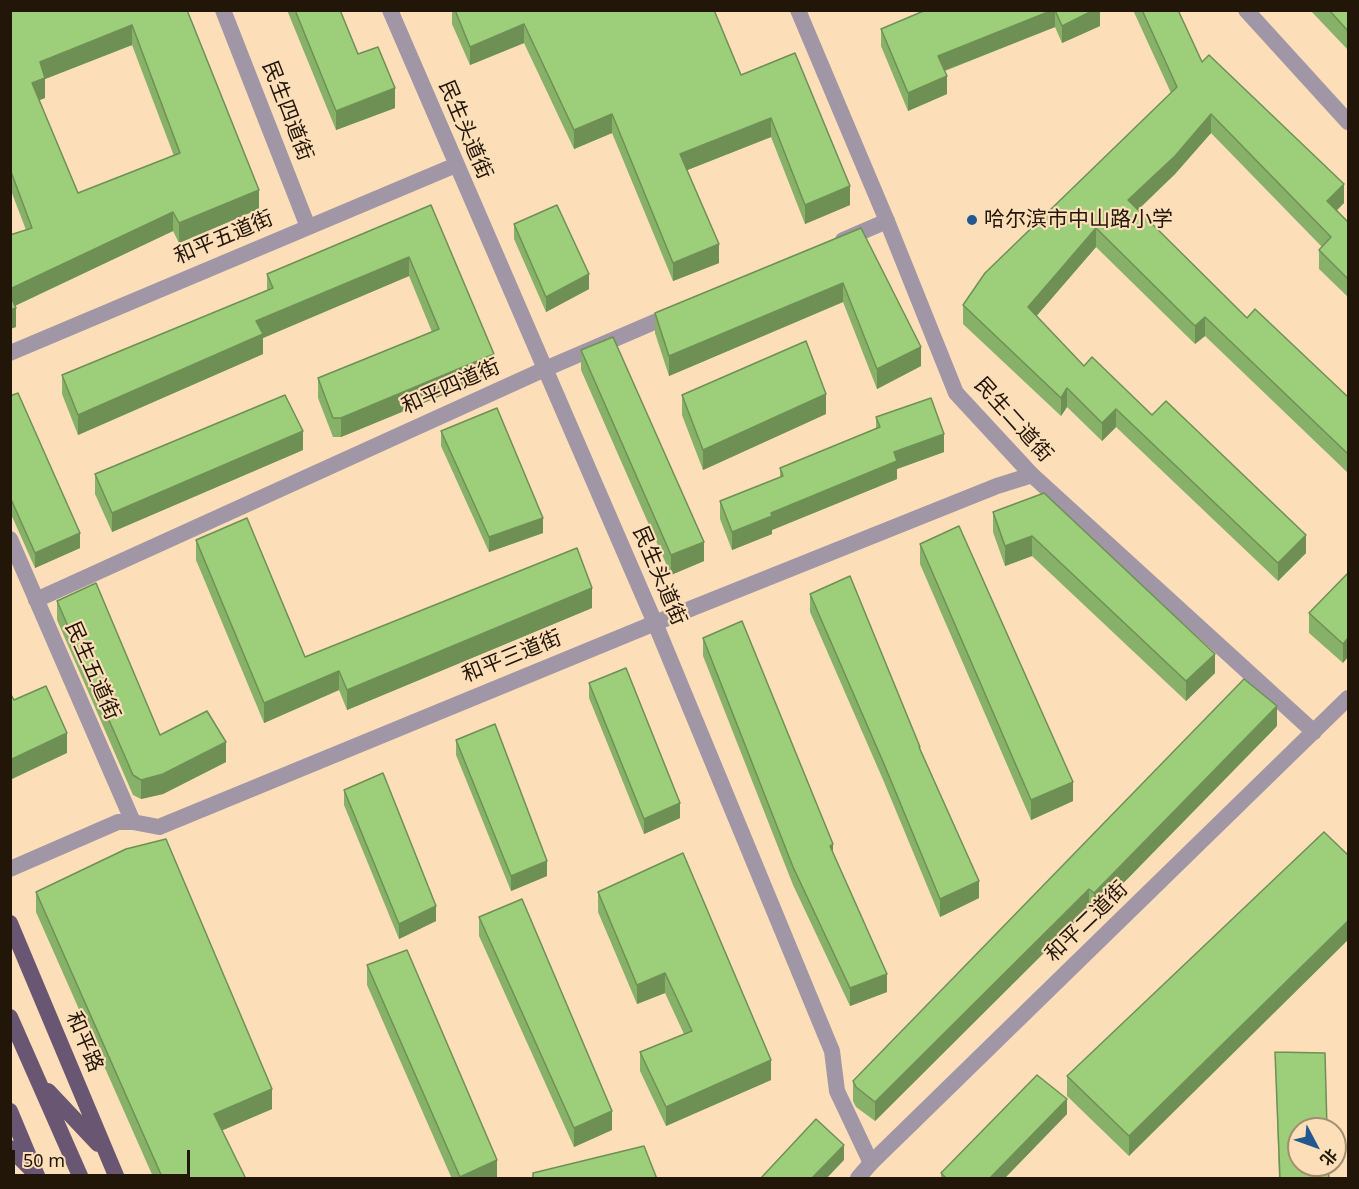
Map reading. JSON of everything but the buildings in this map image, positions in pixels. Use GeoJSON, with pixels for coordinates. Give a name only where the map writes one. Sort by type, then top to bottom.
{"type":"FeatureCollection","features":[{"type":"Feature","properties":{"kind":"main road","name":"和平路"},"geometry":{"type":"LineString","coordinates":[[10,922],[117,1179]]}},
{"type":"Feature","properties":{"kind":"main road"},"geometry":{"type":"LineString","coordinates":[[10,1017],[81,1179]]}},
{"type":"Feature","properties":{"kind":"main road"},"geometry":{"type":"LineString","coordinates":[[39,1082],[105,1151]]}},
{"type":"Feature","properties":{"kind":"main road"},"geometry":{"type":"LineString","coordinates":[[10,1111],[36,1176]]}},
{"type":"Feature","properties":{"kind":"main road"},"geometry":{"type":"LineString","coordinates":[[10,1148],[36,1176]]}},
{"type":"Feature","properties":{"kind":"street","name":"民生四道街"},"geometry":{"type":"LineString","coordinates":[[223,10],[308,227]]}},
{"type":"Feature","properties":{"kind":"street","name":"民生头道街"},"geometry":{"type":"LineString","coordinates":[[390,10],[655,623],[832,1051],[837,1091],[871,1163]]}},
{"type":"Feature","properties":{"kind":"street","name":"民生二道街"},"geometry":{"type":"LineString","coordinates":[[798,10],[887,221],[956,393],[1032,475],[1314,732]]}},
{"type":"Feature","properties":{"kind":"street"},"geometry":{"type":"LineString","coordinates":[[1246,10],[1348,122]]}},
{"type":"Feature","properties":{"kind":"street","name":"和平五道街"},"geometry":{"type":"LineString","coordinates":[[10,353],[456,165]]}},
{"type":"Feature","properties":{"kind":"street"},"geometry":{"type":"LineString","coordinates":[[823,249],[887,221]]}},
{"type":"Feature","properties":{"kind":"street","name":"和平四道街"},"geometry":{"type":"LineString","coordinates":[[36,600],[545,369],[684,309]]}},
{"type":"Feature","properties":{"kind":"street","name":"和平三道街"},"geometry":{"type":"LineString","coordinates":[[10,869],[118,822],[133,822],[159,827],[655,623],[997,486],[1032,475]]}},
{"type":"Feature","properties":{"kind":"street","name":"民生五道街"},"geometry":{"type":"LineString","coordinates":[[10,539],[133,822]]}},
{"type":"Feature","properties":{"kind":"street","name":"和平二道街"},"geometry":{"type":"LineString","coordinates":[[858,1179],[871,1163],[1348,698]]}},
{"type":"Feature","properties":{"kind":"place","name":"哈尔滨市中山路小学"},"geometry":{"type":"Point","coordinates":[972,220]}}]}
